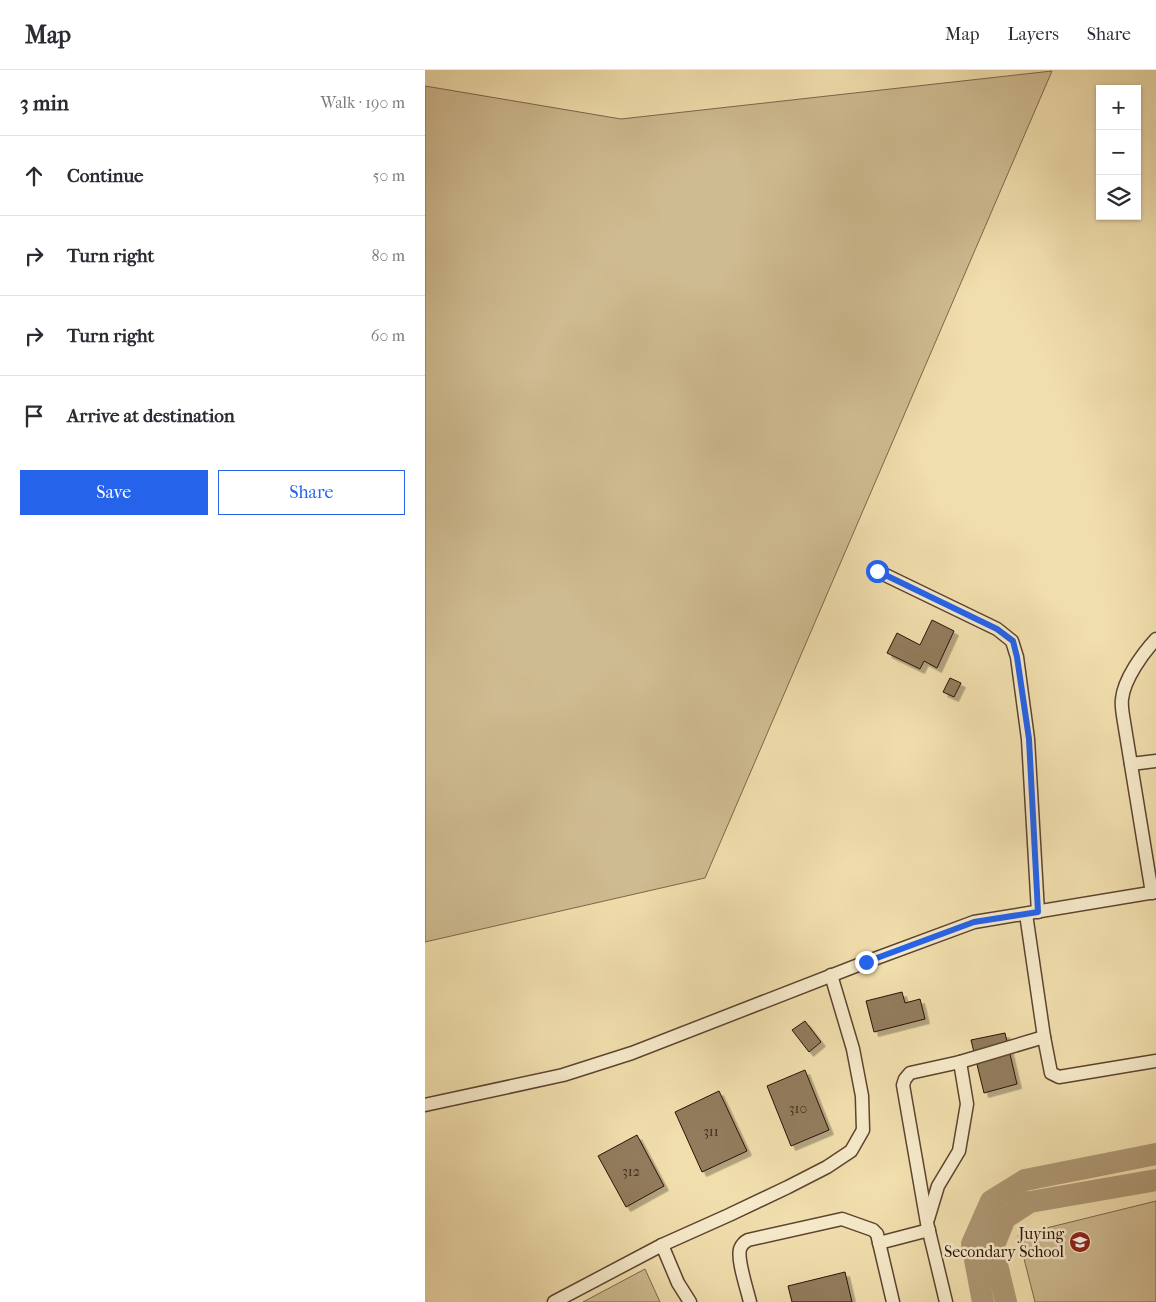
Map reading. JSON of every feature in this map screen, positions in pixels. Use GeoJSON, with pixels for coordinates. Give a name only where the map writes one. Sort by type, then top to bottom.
{"type":"FeatureCollection","features":[{"type":"Feature","properties":{"kind":"lane"},"geometry":{"type":"LineString","coordinates":[[877,571],[997,629],[1013,641],[1029,739],[1032,913],[1043,1037],[1051,1073],[1059,1077],[1156,1061]]}},
{"type":"Feature","properties":{"kind":"lane"},"geometry":{"type":"LineString","coordinates":[[425,1105],[563,1075],[623,1056],[974,922],[1154,893],[1124,722],[1122,699],[1129,676],[1147,648],[1156,639]]}},
{"type":"Feature","properties":{"kind":"lane"},"geometry":{"type":"LineString","coordinates":[[1131,764],[1156,761]]}},
{"type":"Feature","properties":{"kind":"lane"},"geometry":{"type":"LineString","coordinates":[[554,1302],[662,1245],[788,1187],[827,1167],[851,1151],[863,1130],[862,1096],[853,1049],[831,976]]}},
{"type":"Feature","properties":{"kind":"lane"},"geometry":{"type":"LineString","coordinates":[[946,1302],[928,1227],[903,1085],[905,1079],[910,1073],[960,1062],[1043,1037]]}},
{"type":"Feature","properties":{"kind":"lane"},"geometry":{"type":"LineString","coordinates":[[928,1227],[938,1186],[959,1151],[967,1104],[960,1062]]}},
{"type":"Feature","properties":{"kind":"lane"},"geometry":{"type":"LineString","coordinates":[[750,1302],[739,1256],[741,1245],[744,1242],[842,1219],[873,1230],[877,1234],[893,1302]]}},
{"type":"Feature","properties":{"kind":"lane"},"geometry":{"type":"LineString","coordinates":[[879,1243],[928,1227]]}},
{"type":"Feature","properties":{"kind":"lane"},"geometry":{"type":"LineString","coordinates":[[662,1245],[678,1282],[690,1302]]}},
{"type":"Feature","properties":{"kind":"shaded area"},"geometry":{"type":"Polygon","coordinates":[[[1052,71],[705,878],[425,942],[425,86],[621,119],[1052,71]]]}},
{"type":"Feature","properties":{"kind":"shaded area","name":"Juying Secondary School"},"geometry":{"type":"Polygon","coordinates":[[[1156,1201],[1156,1302],[1035,1302],[1018,1235],[1156,1201]]]}},
{"type":"Feature","properties":{"kind":"shaded area"},"geometry":{"type":"Polygon","coordinates":[[[645,1269],[660,1302],[583,1302],[645,1269]]]}},
{"type":"Feature","properties":{"kind":"building"},"geometry":{"type":"Polygon","coordinates":[[[932,620],[954,631],[937,668],[924,661],[920,669],[887,653],[897,633],[920,645],[932,620]]]}},
{"type":"Feature","properties":{"kind":"building"},"geometry":{"type":"Polygon","coordinates":[[[950,678],[961,683],[954,697],[943,692],[950,678]]]}},
{"type":"Feature","properties":{"kind":"building"},"geometry":{"type":"Polygon","coordinates":[[[902,992],[905,1003],[920,999],[925,1019],[874,1032],[866,1001],[902,992]]]}},
{"type":"Feature","properties":{"kind":"building"},"geometry":{"type":"Polygon","coordinates":[[[805,1021],[821,1042],[809,1052],[792,1030],[805,1021]]]}},
{"type":"Feature","properties":{"kind":"building"},"geometry":{"type":"Polygon","coordinates":[[[1005,1033],[1017,1084],[984,1093],[971,1040],[1005,1033]]]}},
{"type":"Feature","properties":{"kind":"building"},"geometry":{"type":"Polygon","coordinates":[[[805,1070],[829,1130],[791,1146],[767,1086],[805,1070]]]}},
{"type":"Feature","properties":{"kind":"building"},"geometry":{"type":"Polygon","coordinates":[[[719,1091],[747,1151],[702,1172],[675,1112],[719,1091]]]}},
{"type":"Feature","properties":{"kind":"building"},"geometry":{"type":"Polygon","coordinates":[[[637,1135],[664,1186],[626,1207],[598,1156],[637,1135]]]}},
{"type":"Feature","properties":{"kind":"building"},"geometry":{"type":"Polygon","coordinates":[[[845,1272],[852,1302],[792,1302],[788,1286],[845,1272]]]}},
{"type":"Feature","properties":{"kind":"waterway"},"geometry":{"type":"LineString","coordinates":[[983,1302],[972,1244],[991,1201],[1025,1180],[1156,1154]]}},
{"type":"Feature","properties":{"kind":"waterway"},"geometry":{"type":"LineString","coordinates":[[1006,1302],[993,1248],[1005,1218],[1030,1202],[1156,1180]]}},
{"type":"Feature","properties":{"kind":"place","name":"Juying Secondary School"},"geometry":{"type":"Point","coordinates":[1080,1242]}},
{"type":"Feature","properties":{"kind":"route"},"geometry":{"type":"LineString","coordinates":[[866,962],[974,922],[1038,912],[1029,739],[1013,641],[997,629],[877,571]]}}]}
